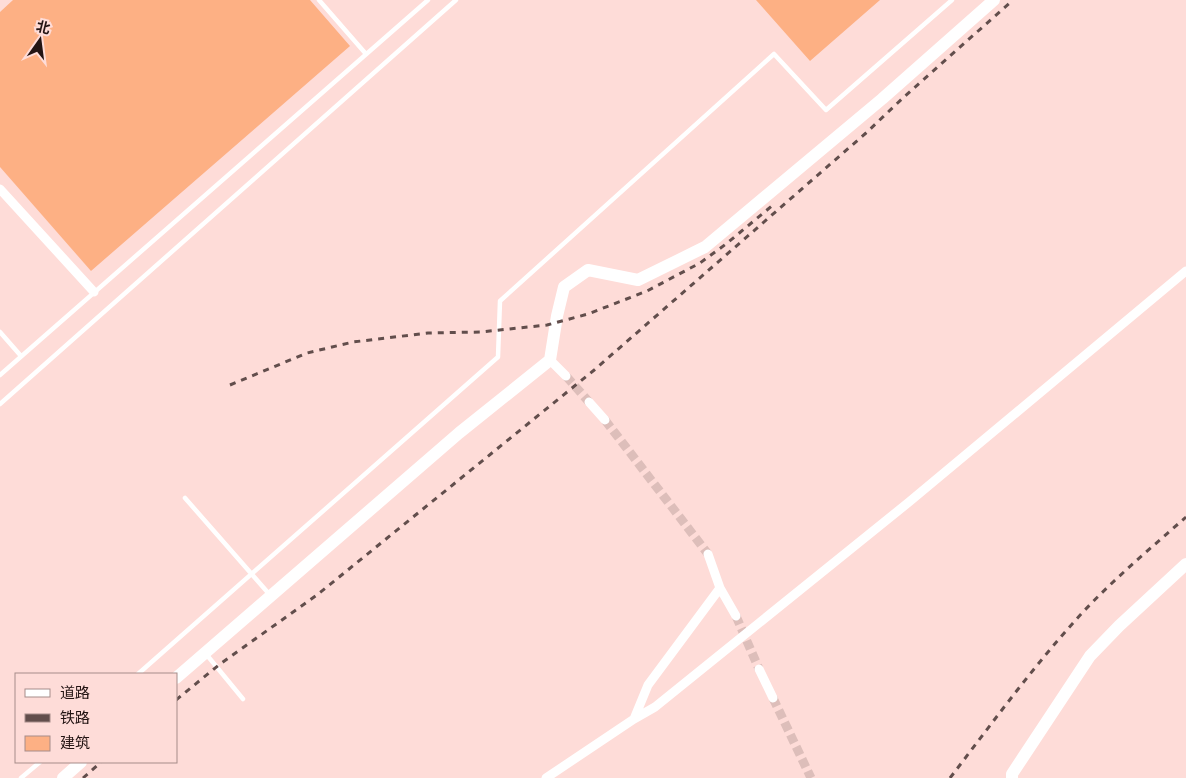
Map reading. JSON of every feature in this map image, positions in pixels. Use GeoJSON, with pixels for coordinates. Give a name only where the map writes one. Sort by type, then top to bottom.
{"type":"FeatureCollection","features":[{"type":"Feature","properties":{"kind":"street"},"geometry":{"type":"LineString","coordinates":[[178,676],[459,433],[550,360],[564,287],[588,270],[638,280],[705,247],[882,99],[994,0]]}},
{"type":"Feature","properties":{"kind":"street"},"geometry":{"type":"LineString","coordinates":[[0,189],[94,292]]}},
{"type":"Feature","properties":{"kind":"street"},"geometry":{"type":"LineString","coordinates":[[546,778],[655,707],[901,508],[1186,271]]}},
{"type":"Feature","properties":{"kind":"street"},"geometry":{"type":"LineString","coordinates":[[550,360],[566,376]]}},
{"type":"Feature","properties":{"kind":"street"},"geometry":{"type":"LineString","coordinates":[[589,402],[605,420]]}},
{"type":"Feature","properties":{"kind":"street"},"geometry":{"type":"LineString","coordinates":[[708,554],[720,588],[736,616]]}},
{"type":"Feature","properties":{"kind":"street"},"geometry":{"type":"LineString","coordinates":[[1012,778],[1012,774],[1090,656],[1118,626],[1186,564]]}},
{"type":"Feature","properties":{"kind":"street"},"geometry":{"type":"LineString","coordinates":[[634,719],[648,685],[720,588]]}},
{"type":"Feature","properties":{"kind":"street"},"geometry":{"type":"LineString","coordinates":[[759,668],[773,698]]}},
{"type":"Feature","properties":{"kind":"street"},"geometry":{"type":"LineString","coordinates":[[62,778],[80,763]]}},
{"type":"Feature","properties":{"kind":"lane"},"geometry":{"type":"LineString","coordinates":[[319,0],[366,54]]}},
{"type":"Feature","properties":{"kind":"lane"},"geometry":{"type":"LineString","coordinates":[[0,375],[428,0]]}},
{"type":"Feature","properties":{"kind":"lane"},"geometry":{"type":"LineString","coordinates":[[0,404],[456,0]]}},
{"type":"Feature","properties":{"kind":"lane"},"geometry":{"type":"LineString","coordinates":[[139,673],[498,357],[500,301],[774,54],[826,110],[952,0]]}},
{"type":"Feature","properties":{"kind":"lane"},"geometry":{"type":"LineString","coordinates":[[0,332],[21,356]]}},
{"type":"Feature","properties":{"kind":"lane"},"geometry":{"type":"LineString","coordinates":[[185,498],[271,596]]}},
{"type":"Feature","properties":{"kind":"lane"},"geometry":{"type":"LineString","coordinates":[[205,653],[243,699]]}},
{"type":"Feature","properties":{"kind":"lane"},"geometry":{"type":"LineString","coordinates":[[21,778],[39,763]]}},
{"type":"Feature","properties":{"kind":"building"},"geometry":{"type":"Polygon","coordinates":[[[13,0],[310,0],[350,46],[91,271],[0,167],[0,12],[13,0]]]}},
{"type":"Feature","properties":{"kind":"building"},"geometry":{"type":"Polygon","coordinates":[[[756,0],[880,0],[810,61],[756,0]]]}},
{"type":"Feature","properties":{"kind":"tunnel"},"geometry":{"type":"LineString","coordinates":[[566,376],[589,402]]}},
{"type":"Feature","properties":{"kind":"tunnel"},"geometry":{"type":"LineString","coordinates":[[605,420],[708,554]]}},
{"type":"Feature","properties":{"kind":"tunnel"},"geometry":{"type":"LineString","coordinates":[[736,616],[759,669]]}},
{"type":"Feature","properties":{"kind":"tunnel"},"geometry":{"type":"LineString","coordinates":[[773,698],[811,778]]}},
{"type":"Feature","properties":{"kind":"railway"},"geometry":{"type":"LineString","coordinates":[[178,698],[220,664],[317,595],[593,371],[866,133],[1013,0]]}},
{"type":"Feature","properties":{"kind":"railway"},"geometry":{"type":"LineString","coordinates":[[230,385],[307,353],[353,342],[428,333],[481,332],[547,325],[588,314],[647,291],[700,263],[773,205]]}},
{"type":"Feature","properties":{"kind":"railway"},"geometry":{"type":"LineString","coordinates":[[950,778],[1031,673],[1083,612],[1120,575],[1186,517]]}},
{"type":"Feature","properties":{"kind":"railway"},"geometry":{"type":"LineString","coordinates":[[83,778],[100,763]]}}]}
